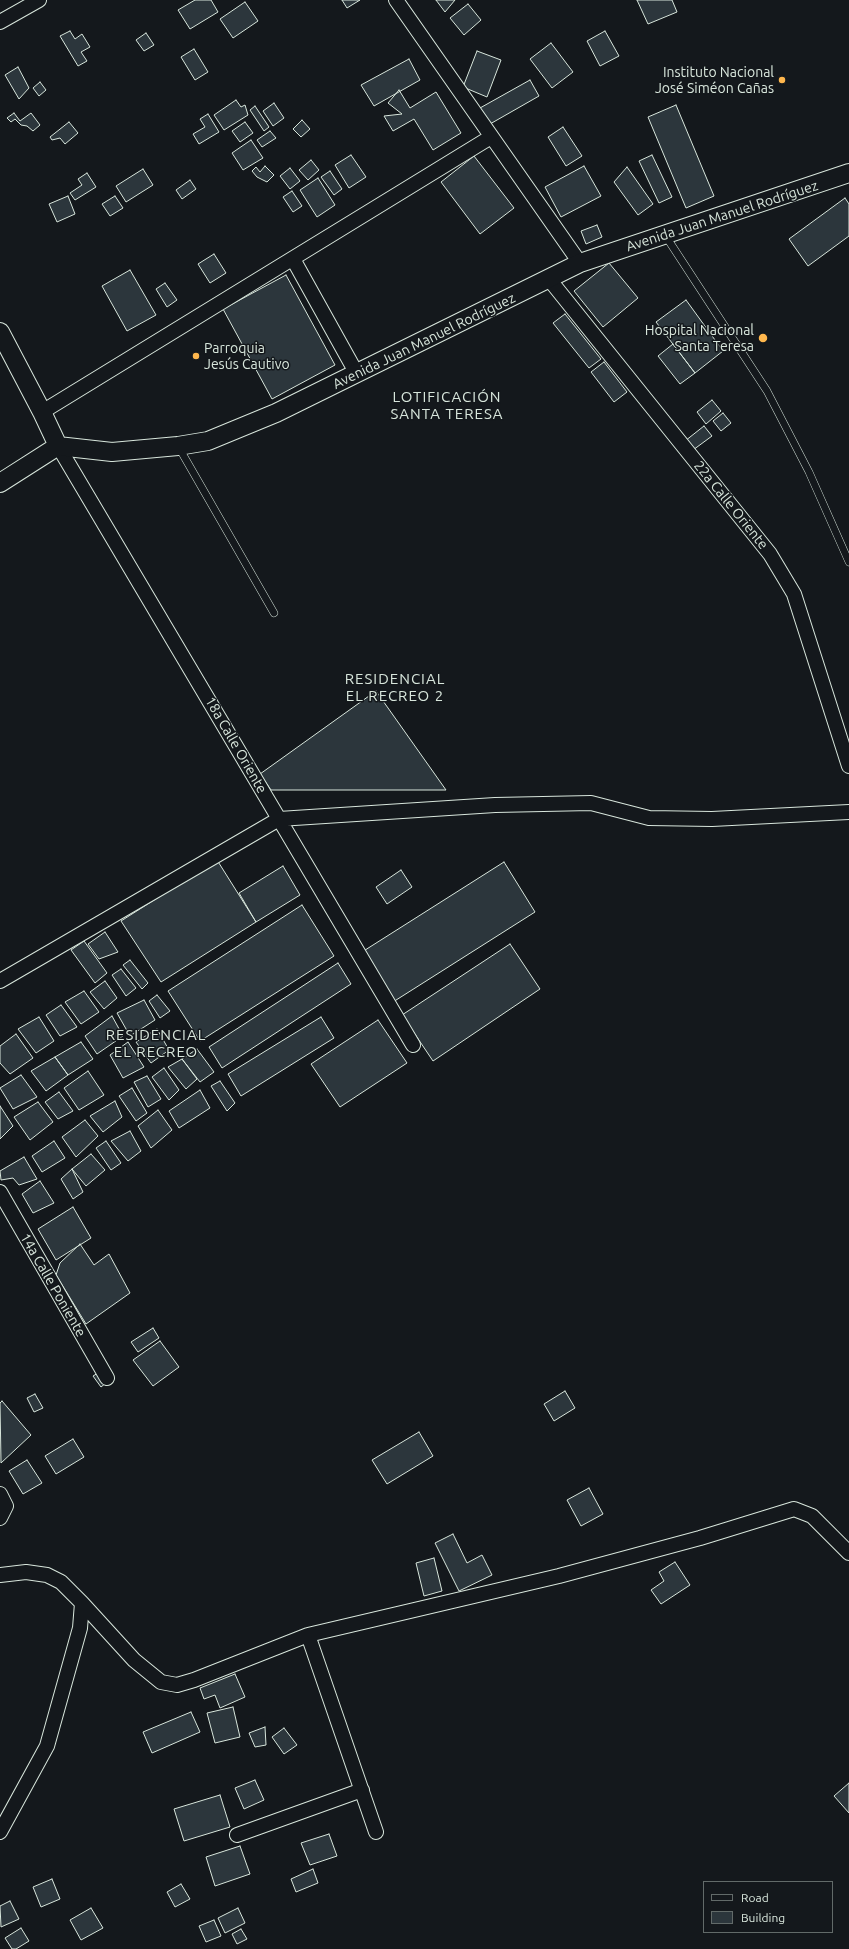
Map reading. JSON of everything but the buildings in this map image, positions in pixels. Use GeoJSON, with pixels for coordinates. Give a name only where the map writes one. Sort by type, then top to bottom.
{"type":"FeatureCollection","features":[{"type":"Feature","properties":{"kind":"street"},"geometry":{"type":"LineString","coordinates":[[0,22],[39,0]]}},
{"type":"Feature","properties":{"kind":"street"},"geometry":{"type":"LineString","coordinates":[[396,0],[491,138],[580,263]]}},
{"type":"Feature","properties":{"kind":"street"},"geometry":{"type":"LineString","coordinates":[[42,412],[491,138]]}},
{"type":"Feature","properties":{"kind":"street","name":"Avenida Juan Manuel Rodríguez"},"geometry":{"type":"LineString","coordinates":[[58,446],[112,452],[178,446],[208,441],[276,414],[580,263],[849,174]]}},
{"type":"Feature","properties":{"kind":"street"},"geometry":{"type":"LineString","coordinates":[[293,259],[357,374]]}},
{"type":"Feature","properties":{"kind":"street","name":"22a Calle Oriente"},"geometry":{"type":"LineString","coordinates":[[549,278],[770,554],[794,594],[849,766]]}},
{"type":"Feature","properties":{"kind":"street"},"geometry":{"type":"LineString","coordinates":[[0,332],[58,446],[0,483]]}},
{"type":"Feature","properties":{"kind":"street","name":"18a Calle Oriente"},"geometry":{"type":"LineString","coordinates":[[58,446],[413,1045]]}},
{"type":"Feature","properties":{"kind":"street"},"geometry":{"type":"LineString","coordinates":[[0,981],[279,818],[495,805],[591,803],[649,818],[712,819],[849,812]]}},
{"type":"Feature","properties":{"kind":"street","name":"14a Calle Poniente"},"geometry":{"type":"LineString","coordinates":[[0,1192],[107,1378]]}},
{"type":"Feature","properties":{"kind":"street"},"geometry":{"type":"LineString","coordinates":[[0,1494],[6,1506],[0,1518]]}},
{"type":"Feature","properties":{"kind":"street"},"geometry":{"type":"LineString","coordinates":[[0,1575],[26,1572],[47,1575],[61,1582],[134,1660],[161,1682],[177,1685],[194,1680],[308,1635],[560,1576],[700,1538],[794,1509],[812,1516],[849,1553]]}},
{"type":"Feature","properties":{"kind":"street"},"geometry":{"type":"LineString","coordinates":[[0,1832],[47,1746],[80,1628],[82,1603]]}},
{"type":"Feature","properties":{"kind":"street"},"geometry":{"type":"LineString","coordinates":[[308,1635],[376,1832]]}},
{"type":"Feature","properties":{"kind":"street"},"geometry":{"type":"LineString","coordinates":[[237,1835],[362,1790]]}},
{"type":"Feature","properties":{"kind":"lane"},"geometry":{"type":"LineString","coordinates":[[665,235],[767,391],[810,472],[849,562]]}},
{"type":"Feature","properties":{"kind":"lane"},"geometry":{"type":"LineString","coordinates":[[178,446],[274,613]]}},
{"type":"Feature","properties":{"kind":"place","name":"Instituto Nacional José Siméon Cañas"},"geometry":{"type":"Point","coordinates":[782,80]}},
{"type":"Feature","properties":{"kind":"place","name":"Hospital Nacional Santa Teresa"},"geometry":{"type":"Point","coordinates":[763,338]}},
{"type":"Feature","properties":{"kind":"place","name":"Parroquia Jesús Cautivo"},"geometry":{"type":"Point","coordinates":[196,356]}},
{"type":"Feature","properties":{"kind":"district","name":"LOTIFICACIÓN SANTA TERESA"},"geometry":{"type":"Point","coordinates":[447,406]}},
{"type":"Feature","properties":{"kind":"district","name":"RESIDENCIAL EL RECREO 2"},"geometry":{"type":"Point","coordinates":[395,688]}},
{"type":"Feature","properties":{"kind":"district","name":"RESIDENCIAL EL RECREO"},"geometry":{"type":"Point","coordinates":[156,1044]}}]}
